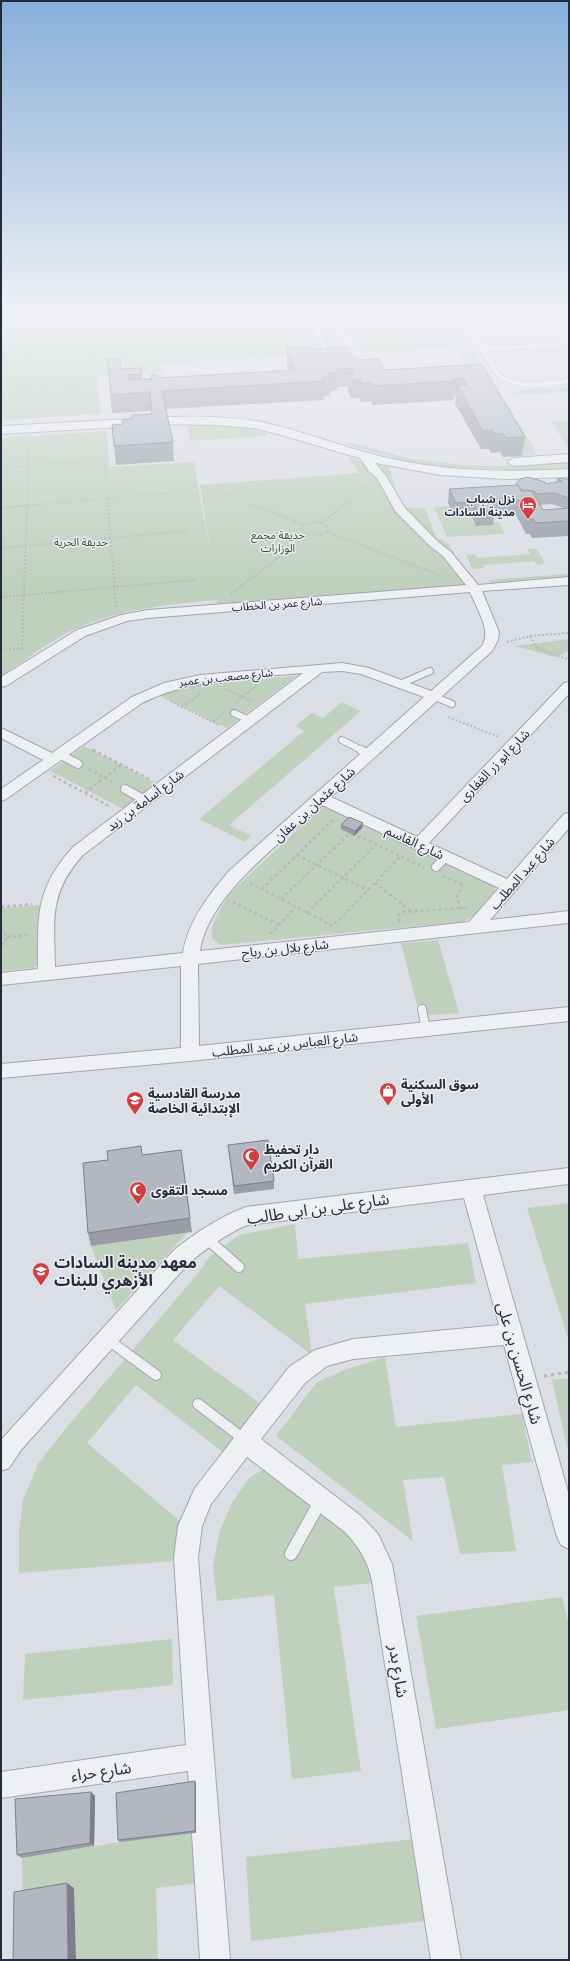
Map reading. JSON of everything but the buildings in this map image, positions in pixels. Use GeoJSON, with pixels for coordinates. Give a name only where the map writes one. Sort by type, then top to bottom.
{"type":"FeatureCollection","features":[{"type":"Feature","properties":{"kind":"street"},"geometry":{"type":"LineString","coordinates":[[1,424],[152,418],[1,430]]}},
{"type":"Feature","properties":{"kind":"street"},"geometry":{"type":"LineString","coordinates":[[165,418],[204,420],[250,425],[330,441],[378,446]]}},
{"type":"Feature","properties":{"kind":"street"},"geometry":{"type":"LineString","coordinates":[[330,441],[363,455],[420,468],[468,474],[510,476],[569,473]]}},
{"type":"Feature","properties":{"kind":"street"},"geometry":{"type":"LineString","coordinates":[[363,455],[373,470],[381,476],[400,510],[434,544],[447,554],[474,588],[493,632],[492,640],[487,648]]}},
{"type":"Feature","properties":{"kind":"street"},"geometry":{"type":"LineString","coordinates":[[499,462],[569,458]]}},
{"type":"Feature","properties":{"kind":"street"},"geometry":{"type":"LineString","coordinates":[[381,476],[391,462]]}},
{"type":"Feature","properties":{"kind":"street","name":"شارع عمر بن الخطاب"},"geometry":{"type":"LineString","coordinates":[[1,683],[63,643],[102,624],[148,614],[569,581]]}},
{"type":"Feature","properties":{"kind":"street","name":"شارع عثمان بن عفان"},"geometry":{"type":"LineString","coordinates":[[190,1054],[190,958],[198,930],[218,894],[235,875],[487,648]]}},
{"type":"Feature","properties":{"kind":"street","name":"شارع مصعب بن عمير"},"geometry":{"type":"LineString","coordinates":[[1,796],[77,741],[151,692],[174,683],[200,679],[335,667],[357,669],[400,684],[427,701]]}},
{"type":"Feature","properties":{"kind":"street","name":"شارع أسامة بن زيد"},"geometry":{"type":"LineString","coordinates":[[47,974],[48,903],[55,878],[69,859],[318,668]]}},
{"type":"Feature","properties":{"kind":"street","name":"شارع ابو زر الغفارى"},"geometry":{"type":"LineString","coordinates":[[419,844],[569,686]]}},
{"type":"Feature","properties":{"kind":"street"},"geometry":{"type":"LineString","coordinates":[[1,732],[55,757]]}},
{"type":"Feature","properties":{"kind":"street","name":"شارع القاسم"},"geometry":{"type":"LineString","coordinates":[[320,798],[419,844],[441,862],[465,865],[510,886]]}},
{"type":"Feature","properties":{"kind":"street","name":"شارع عبد المطلب"},"geometry":{"type":"LineString","coordinates":[[474,927],[569,818]]}},
{"type":"Feature","properties":{"kind":"street","name":"شارع بلال بن رباح"},"geometry":{"type":"LineString","coordinates":[[1,979],[569,917]]}},
{"type":"Feature","properties":{"kind":"street","name":"شارع العباس بن عبد المطلب"},"geometry":{"type":"LineString","coordinates":[[1,1071],[190,1054],[569,1014]]}},
{"type":"Feature","properties":{"kind":"street","name":"شارع على بن ابى طالب"},"geometry":{"type":"LineString","coordinates":[[1,1460],[13,1442],[182,1256],[205,1237],[218,1229],[246,1216],[569,1176]]}},
{"type":"Feature","properties":{"kind":"street","name":"شارع الحسن بن على"},"geometry":{"type":"LineString","coordinates":[[471,1189],[569,1536]]}},
{"type":"Feature","properties":{"kind":"street"},"geometry":{"type":"LineString","coordinates":[[215,1960],[186,1558],[190,1526],[203,1496],[298,1375],[323,1357],[353,1348],[512,1334]]}},
{"type":"Feature","properties":{"kind":"street","name":"شارع بدر"},"geometry":{"type":"LineString","coordinates":[[245,1441],[363,1533],[374,1550],[382,1568],[446,1960]]}},
{"type":"Feature","properties":{"kind":"street","name":"شارع حراء"},"geometry":{"type":"LineString","coordinates":[[1,1786],[200,1756]]}},
{"type":"Feature","properties":{"kind":"lane"},"geometry":{"type":"LineString","coordinates":[[400,684],[430,671]]}},
{"type":"Feature","properties":{"kind":"lane"},"geometry":{"type":"LineString","coordinates":[[427,701],[452,704]]}},
{"type":"Feature","properties":{"kind":"lane"},"geometry":{"type":"LineString","coordinates":[[234,713],[249,720]]}},
{"type":"Feature","properties":{"kind":"lane"},"geometry":{"type":"LineString","coordinates":[[342,740],[369,754]]}},
{"type":"Feature","properties":{"kind":"lane"},"geometry":{"type":"LineString","coordinates":[[55,757],[78,764]]}},
{"type":"Feature","properties":{"kind":"lane"},"geometry":{"type":"LineString","coordinates":[[125,789],[145,800]]}},
{"type":"Feature","properties":{"kind":"lane"},"geometry":{"type":"LineString","coordinates":[[422,1009],[426,1029]]}},
{"type":"Feature","properties":{"kind":"lane"},"geometry":{"type":"LineString","coordinates":[[205,1237],[239,1266]]}},
{"type":"Feature","properties":{"kind":"lane"},"geometry":{"type":"LineString","coordinates":[[108,1339],[156,1375]]}},
{"type":"Feature","properties":{"kind":"lane"},"geometry":{"type":"LineString","coordinates":[[198,1404],[245,1441]]}},
{"type":"Feature","properties":{"kind":"lane"},"geometry":{"type":"LineString","coordinates":[[291,1554],[321,1500]]}},
{"type":"Feature","properties":{"kind":"path"},"geometry":{"type":"LineString","coordinates":[[26,406],[26,416]]}},
{"type":"Feature","properties":{"kind":"path"},"geometry":{"type":"LineString","coordinates":[[1,650],[22,648],[30,438]]}},
{"type":"Feature","properties":{"kind":"path"},"geometry":{"type":"LineString","coordinates":[[1,468],[104,459],[116,607]]}},
{"type":"Feature","properties":{"kind":"path"},"geometry":{"type":"LineString","coordinates":[[322,523],[381,476]]}},
{"type":"Feature","properties":{"kind":"path"},"geometry":{"type":"LineString","coordinates":[[200,485],[305,524],[315,522],[322,523],[328,527],[327,532]]}},
{"type":"Feature","properties":{"kind":"path"},"geometry":{"type":"LineString","coordinates":[[1,508],[182,492]]}},
{"type":"Feature","properties":{"kind":"path"},"geometry":{"type":"LineString","coordinates":[[305,524],[302,529],[308,534],[318,535],[327,532],[474,588]]}},
{"type":"Feature","properties":{"kind":"path"},"geometry":{"type":"LineString","coordinates":[[1,548],[187,531]]}},
{"type":"Feature","properties":{"kind":"path"},"geometry":{"type":"LineString","coordinates":[[211,609],[308,534]]}},
{"type":"Feature","properties":{"kind":"path"},"geometry":{"type":"LineString","coordinates":[[1,597],[194,580]]}},
{"type":"Feature","properties":{"kind":"path"},"geometry":{"type":"LineString","coordinates":[[487,648],[530,636],[569,633]]}},
{"type":"Feature","properties":{"kind":"path"},"geometry":{"type":"LineString","coordinates":[[530,636],[537,648],[569,660]]}},
{"type":"Feature","properties":{"kind":"path"},"geometry":{"type":"LineString","coordinates":[[232,705],[273,672]]}},
{"type":"Feature","properties":{"kind":"path"},"geometry":{"type":"LineString","coordinates":[[200,679],[267,707]]}},
{"type":"Feature","properties":{"kind":"path"},"geometry":{"type":"LineString","coordinates":[[182,707],[213,684]]}},
{"type":"Feature","properties":{"kind":"path"},"geometry":{"type":"LineString","coordinates":[[151,692],[234,732]]}},
{"type":"Feature","properties":{"kind":"path"},"geometry":{"type":"LineString","coordinates":[[427,701],[514,744]]}},
{"type":"Feature","properties":{"kind":"path"},"geometry":{"type":"LineString","coordinates":[[213,722],[228,709]]}},
{"type":"Feature","properties":{"kind":"path"},"geometry":{"type":"LineString","coordinates":[[77,741],[163,786]]}},
{"type":"Feature","properties":{"kind":"path"},"geometry":{"type":"LineString","coordinates":[[78,764],[125,789]]}},
{"type":"Feature","properties":{"kind":"path"},"geometry":{"type":"LineString","coordinates":[[85,793],[122,764]]}},
{"type":"Feature","properties":{"kind":"path"},"geometry":{"type":"LineString","coordinates":[[39,769],[126,814]]}},
{"type":"Feature","properties":{"kind":"path"},"geometry":{"type":"LineString","coordinates":[[262,889],[344,809]]}},
{"type":"Feature","properties":{"kind":"path"},"geometry":{"type":"LineString","coordinates":[[281,899],[348,835]]}},
{"type":"Feature","properties":{"kind":"path"},"geometry":{"type":"LineString","coordinates":[[358,836],[428,869]]}},
{"type":"Feature","properties":{"kind":"path"},"geometry":{"type":"LineString","coordinates":[[307,913],[376,845]]}},
{"type":"Feature","properties":{"kind":"path"},"geometry":{"type":"LineString","coordinates":[[297,855],[368,890]]}},
{"type":"Feature","properties":{"kind":"path"},"geometry":{"type":"LineString","coordinates":[[235,875],[333,926],[401,856]]}},
{"type":"Feature","properties":{"kind":"path"},"geometry":{"type":"LineString","coordinates":[[461,909],[457,897],[462,885],[465,865]]}},
{"type":"Feature","properties":{"kind":"path"},"geometry":{"type":"LineString","coordinates":[[442,875],[462,885]]}},
{"type":"Feature","properties":{"kind":"path"},"geometry":{"type":"LineString","coordinates":[[375,883],[412,911]]}},
{"type":"Feature","properties":{"kind":"path"},"geometry":{"type":"LineString","coordinates":[[218,894],[278,925]]}},
{"type":"Feature","properties":{"kind":"path"},"geometry":{"type":"LineString","coordinates":[[1,907],[48,903]]}},
{"type":"Feature","properties":{"kind":"path"},"geometry":{"type":"LineString","coordinates":[[252,952],[296,907]]}},
{"type":"Feature","properties":{"kind":"path"},"geometry":{"type":"LineString","coordinates":[[404,935],[399,922],[398,914],[412,911],[492,907]]}},
{"type":"Feature","properties":{"kind":"path"},"geometry":{"type":"LineString","coordinates":[[1,928],[7,937]]}},
{"type":"Feature","properties":{"kind":"path"},"geometry":{"type":"LineString","coordinates":[[7,937],[47,933]]}},
{"type":"Feature","properties":{"kind":"path"},"geometry":{"type":"LineString","coordinates":[[1,947],[7,937]]}},
{"type":"Feature","properties":{"kind":"path"},"geometry":{"type":"LineString","coordinates":[[525,1378],[569,1372]]}},
{"type":"Feature","properties":{"kind":"green space"},"geometry":{"type":"Polygon","coordinates":[[[1,406],[100,406],[101,414],[1,420],[1,406]]]}},
{"type":"Feature","properties":{"kind":"green space"},"geometry":{"type":"Polygon","coordinates":[[[493,406],[508,406],[537,454],[522,456],[493,406]]]}},
{"type":"Feature","properties":{"kind":"green space"},"geometry":{"type":"Polygon","coordinates":[[[569,421],[569,449],[551,422],[569,421]]]}},
{"type":"Feature","properties":{"kind":"green space"},"geometry":{"type":"Polygon","coordinates":[[[217,422],[265,429],[266,436],[190,441],[187,423],[217,422]]]}},
{"type":"Feature","properties":{"kind":"green space"},"geometry":{"type":"Polygon","coordinates":[[[107,431],[109,467],[194,462],[211,556],[200,485],[359,473],[348,458],[389,467],[402,508],[425,508],[436,537],[448,543],[474,588],[211,609],[218,600],[181,603],[126,612],[90,623],[64,634],[1,676],[1,438],[107,431]]]}},
{"type":"Feature","properties":{"kind":"green space"},"geometry":{"type":"Polygon","coordinates":[[[348,442],[408,458],[463,465],[503,466],[569,462],[569,470],[516,472],[462,471],[418,464],[346,444],[348,442]]]}},
{"type":"Feature","properties":{"kind":"green space"},"geometry":{"type":"Polygon","coordinates":[[[449,506],[454,517],[472,516],[492,522],[499,522],[505,534],[447,537],[434,507],[449,506]]]}},
{"type":"Feature","properties":{"kind":"green space"},"geometry":{"type":"Polygon","coordinates":[[[528,549],[537,549],[545,564],[537,565],[534,561],[483,565],[484,568],[472,569],[466,555],[475,554],[478,558],[530,554],[528,549]]]}},
{"type":"Feature","properties":{"kind":"green space"},"geometry":{"type":"Polygon","coordinates":[[[569,574],[569,578],[491,583],[489,580],[569,574]]]}},
{"type":"Feature","properties":{"kind":"green space"},"geometry":{"type":"Polygon","coordinates":[[[569,639],[569,651],[555,657],[514,646],[569,639]]]}},
{"type":"Feature","properties":{"kind":"green space"},"geometry":{"type":"Polygon","coordinates":[[[296,676],[227,728],[158,695],[192,684],[296,676]]]}},
{"type":"Feature","properties":{"kind":"green space"},"geometry":{"type":"Polygon","coordinates":[[[342,702],[361,711],[229,825],[251,836],[245,842],[199,819],[304,731],[296,726],[311,713],[323,718],[342,702]]]}},
{"type":"Feature","properties":{"kind":"green space"},"geometry":{"type":"Polygon","coordinates":[[[84,746],[156,783],[123,809],[50,771],[84,746]]]}},
{"type":"Feature","properties":{"kind":"green space"},"geometry":{"type":"Polygon","coordinates":[[[326,803],[493,880],[496,887],[491,900],[479,913],[461,922],[221,945],[212,939],[212,927],[229,894],[326,803]]]}},
{"type":"Feature","properties":{"kind":"green space"},"geometry":{"type":"Polygon","coordinates":[[[41,905],[40,962],[34,968],[1,971],[1,908],[41,905]]]}},
{"type":"Feature","properties":{"kind":"green space"},"geometry":{"type":"Polygon","coordinates":[[[438,940],[459,1013],[420,1016],[401,943],[438,940]]]}},
{"type":"Feature","properties":{"kind":"green space"},"geometry":{"type":"Polygon","coordinates":[[[569,1203],[569,1342],[527,1208],[569,1203]]]}},
{"type":"Feature","properties":{"kind":"green space"},"geometry":{"type":"Polygon","coordinates":[[[295,1224],[298,1259],[468,1243],[476,1283],[305,1304],[312,1355],[219,1286],[173,1340],[261,1404],[224,1453],[136,1385],[87,1443],[186,1526],[175,1561],[19,1573],[19,1533],[23,1500],[38,1464],[67,1427],[199,1272],[209,1257],[239,1235],[295,1224]]]}},
{"type":"Feature","properties":{"kind":"green space"},"geometry":{"type":"Polygon","coordinates":[[[187,1233],[116,1310],[91,1246],[187,1233]]]}},
{"type":"Feature","properties":{"kind":"green space"},"geometry":{"type":"Polygon","coordinates":[[[385,1357],[396,1427],[522,1414],[532,1462],[502,1465],[516,1551],[460,1554],[444,1477],[403,1480],[413,1541],[276,1436],[316,1383],[344,1370],[385,1357]]]}},
{"type":"Feature","properties":{"kind":"green space"},"geometry":{"type":"Polygon","coordinates":[[[569,1378],[569,1455],[552,1380],[569,1378]]]}},
{"type":"Feature","properties":{"kind":"green space"},"geometry":{"type":"Polygon","coordinates":[[[268,1466],[372,1549],[381,1582],[334,1587],[361,1771],[292,1779],[274,1595],[217,1601],[213,1567],[219,1533],[232,1503],[248,1479],[268,1466]]]}},
{"type":"Feature","properties":{"kind":"green space"},"geometry":{"type":"Polygon","coordinates":[[[562,1597],[569,1625],[569,1710],[436,1729],[416,1616],[562,1597]]]}},
{"type":"Feature","properties":{"kind":"green space"},"geometry":{"type":"Polygon","coordinates":[[[172,1639],[173,1685],[23,1700],[25,1654],[172,1639]]]}},
{"type":"Feature","properties":{"kind":"green space"},"geometry":{"type":"Polygon","coordinates":[[[196,1833],[199,1883],[156,1888],[158,1960],[76,1960],[74,1888],[23,1896],[22,1858],[120,1842],[196,1833]]]}},
{"type":"Feature","properties":{"kind":"green space"},"geometry":{"type":"Polygon","coordinates":[[[415,1839],[426,1921],[251,1941],[246,1857],[415,1839]]]}},
{"type":"Feature","properties":{"kind":"place","name":"نزل شباب مدينة السادات"},"geometry":{"type":"Point","coordinates":[528,520]}},
{"type":"Feature","properties":{"kind":"place","name":"سوق السكنية الأولى"},"geometry":{"type":"Point","coordinates":[388,1106]}},
{"type":"Feature","properties":{"kind":"place","name":"مدرسة القادسية الإبتدائية الخاصة"},"geometry":{"type":"Point","coordinates":[135,1115]}},
{"type":"Feature","properties":{"kind":"place","name":"دار تحفيظ القرآن الكريم"},"geometry":{"type":"Point","coordinates":[251,1171]}},
{"type":"Feature","properties":{"kind":"place","name":"مسجد التقوى"},"geometry":{"type":"Point","coordinates":[138,1205]}},
{"type":"Feature","properties":{"kind":"place","name":"معهد مدينة السادات الأزهري للبنات"},"geometry":{"type":"Point","coordinates":[41,1286]}},
{"type":"Feature","properties":{"kind":"park label","name":"حديقة مجمع الوزارات"},"geometry":{"type":"Point","coordinates":[278,541]}},
{"type":"Feature","properties":{"kind":"park label","name":"حديقة الحرية"},"geometry":{"type":"Point","coordinates":[81,542]}}]}
